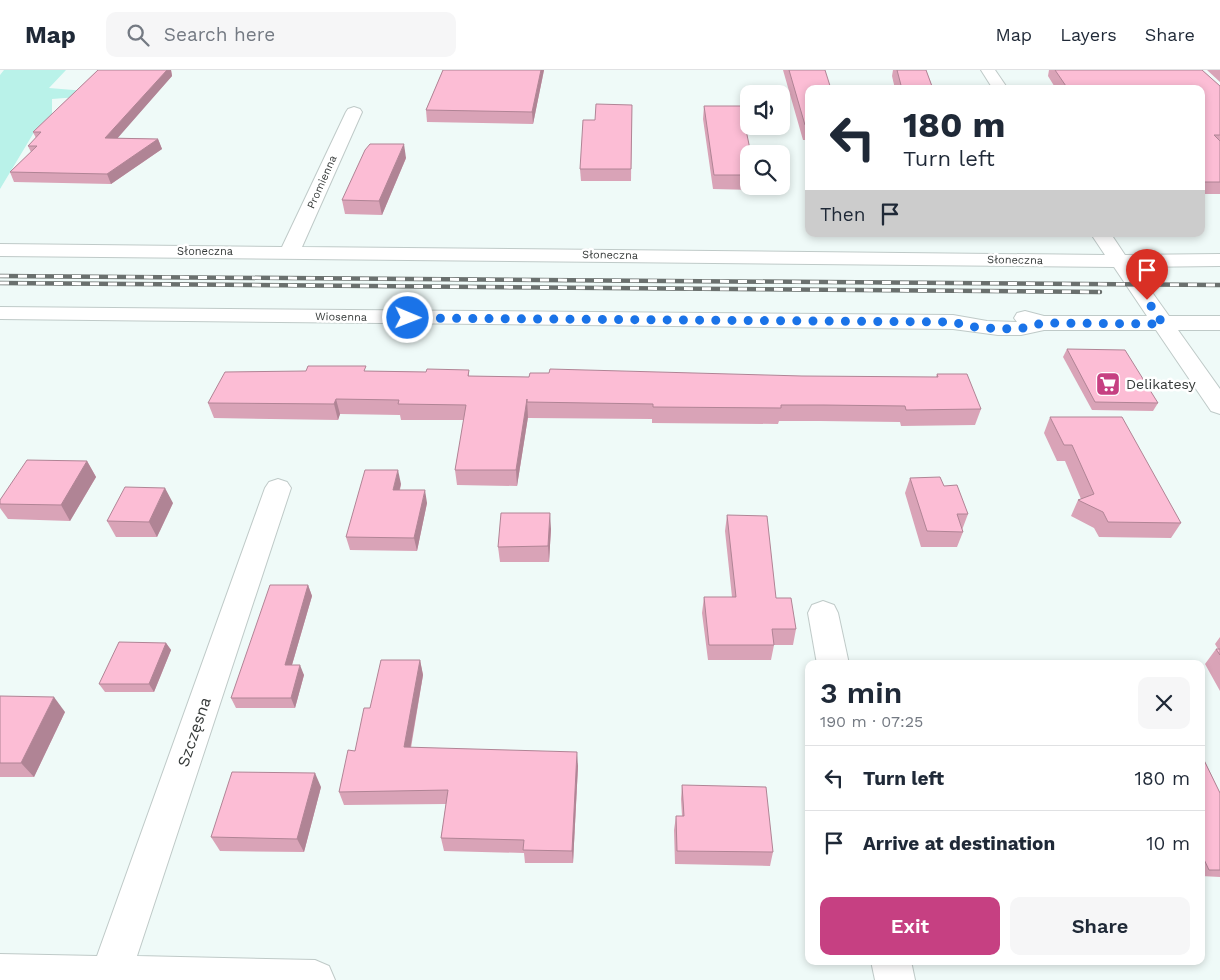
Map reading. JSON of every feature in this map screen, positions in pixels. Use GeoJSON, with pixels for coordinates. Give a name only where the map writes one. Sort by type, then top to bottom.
{"type":"FeatureCollection","features":[{"type":"Feature","properties":{"kind":"street"},"geometry":{"type":"LineString","coordinates":[[988,70],[999,85]]}},
{"type":"Feature","properties":{"kind":"street","name":"Promienna"},"geometry":{"type":"LineString","coordinates":[[290,252],[354,112]]}},
{"type":"Feature","properties":{"kind":"street"},"geometry":{"type":"LineString","coordinates":[[1103,237],[1220,406]]}},
{"type":"Feature","properties":{"kind":"street","name":"Słoneczna"},"geometry":{"type":"LineString","coordinates":[[0,250],[1220,260]]}},
{"type":"Feature","properties":{"kind":"street","name":"Wiosenna"},"geometry":{"type":"LineString","coordinates":[[0,313],[952,322],[975,327],[1002,329],[1023,328],[1043,323],[1220,323]]}},
{"type":"Feature","properties":{"kind":"street","name":"Szczęsna"},"geometry":{"type":"LineString","coordinates":[[110,976],[278,488]]}},
{"type":"Feature","properties":{"kind":"street"},"geometry":{"type":"LineString","coordinates":[[823,613],[832,660]]}},
{"type":"Feature","properties":{"kind":"street"},"geometry":{"type":"LineString","coordinates":[[892,965],[895,980]]}},
{"type":"Feature","properties":{"kind":"street"},"geometry":{"type":"LineString","coordinates":[[0,974],[315,980]]}},
{"type":"Feature","properties":{"kind":"green space"},"geometry":{"type":"Polygon","coordinates":[[[4,70],[66,70],[49,88],[86,91],[78,97],[52,99],[52,113],[77,117],[51,123],[33,134],[0,189],[0,75],[4,70]]]}},
{"type":"Feature","properties":{"kind":"building"},"geometry":{"type":"Polygon","coordinates":[[[98,70],[167,70],[105,138],[158,139],[107,174],[10,172],[37,146],[28,146],[41,132],[33,132],[98,70]]]}},
{"type":"Feature","properties":{"kind":"building"},"geometry":{"type":"Polygon","coordinates":[[[443,70],[541,70],[532,112],[426,110],[443,70]]]}},
{"type":"Feature","properties":{"kind":"building"},"geometry":{"type":"Polygon","coordinates":[[[789,70],[825,70],[830,85],[805,85],[805,125],[789,70]]]}},
{"type":"Feature","properties":{"kind":"building"},"geometry":{"type":"Polygon","coordinates":[[[897,70],[926,70],[932,85],[901,85],[897,70]]]}},
{"type":"Feature","properties":{"kind":"building"},"geometry":{"type":"Polygon","coordinates":[[[1055,70],[1202,70],[1220,86],[1220,135],[1214,135],[1220,141],[1220,182],[1205,182],[1205,85],[1065,85],[1055,70]]]}},
{"type":"Feature","properties":{"kind":"building"},"geometry":{"type":"Polygon","coordinates":[[[596,104],[632,105],[631,169],[580,169],[583,120],[595,120],[596,104]]]}},
{"type":"Feature","properties":{"kind":"building"},"geometry":{"type":"Polygon","coordinates":[[[704,106],[740,106],[740,135],[747,135],[749,145],[740,145],[740,175],[714,175],[704,106]]]}},
{"type":"Feature","properties":{"kind":"building"},"geometry":{"type":"Polygon","coordinates":[[[370,144],[404,144],[379,201],[342,200],[365,150],[370,144]]]}},
{"type":"Feature","properties":{"kind":"building","name":"Delikatesy"},"geometry":{"type":"Polygon","coordinates":[[[1067,349],[1125,350],[1158,403],[1095,402],[1067,349]]]}},
{"type":"Feature","properties":{"kind":"building"},"geometry":{"type":"Polygon","coordinates":[[[308,366],[366,366],[364,371],[426,372],[427,369],[469,370],[468,376],[529,377],[530,373],[549,373],[550,369],[802,376],[938,377],[937,374],[967,374],[981,409],[906,410],[905,406],[823,405],[781,405],[781,408],[653,407],[653,404],[527,402],[527,399],[516,470],[455,470],[466,405],[398,404],[399,400],[336,399],[334,404],[208,403],[225,372],[306,371],[308,366]]]}},
{"type":"Feature","properties":{"kind":"building"},"geometry":{"type":"Polygon","coordinates":[[[1050,417],[1122,417],[1181,523],[1108,522],[1103,512],[1078,500],[1094,494],[1072,445],[1064,445],[1050,417]]]}},
{"type":"Feature","properties":{"kind":"building"},"geometry":{"type":"Polygon","coordinates":[[[27,460],[87,461],[61,505],[0,504],[0,500],[27,460]]]}},
{"type":"Feature","properties":{"kind":"building"},"geometry":{"type":"Polygon","coordinates":[[[365,470],[398,470],[393,490],[425,490],[414,538],[346,537],[365,470]]]}},
{"type":"Feature","properties":{"kind":"building"},"geometry":{"type":"Polygon","coordinates":[[[940,477],[944,486],[957,485],[968,514],[957,514],[963,532],[927,531],[910,478],[940,477]]]}},
{"type":"Feature","properties":{"kind":"building"},"geometry":{"type":"Polygon","coordinates":[[[125,487],[165,488],[149,522],[107,521],[125,487]]]}},
{"type":"Feature","properties":{"kind":"building"},"geometry":{"type":"Polygon","coordinates":[[[501,513],[550,513],[548,546],[498,547],[501,513]]]}},
{"type":"Feature","properties":{"kind":"building"},"geometry":{"type":"Polygon","coordinates":[[[727,515],[767,516],[776,598],[791,598],[796,629],[772,629],[774,645],[709,645],[704,597],[736,597],[727,515]]]}},
{"type":"Feature","properties":{"kind":"building"},"geometry":{"type":"Polygon","coordinates":[[[270,585],[308,585],[285,665],[300,665],[291,698],[231,698],[270,585]]]}},
{"type":"Feature","properties":{"kind":"building"},"geometry":{"type":"Polygon","coordinates":[[[119,642],[166,643],[149,684],[99,684],[119,642]]]}},
{"type":"Feature","properties":{"kind":"building"},"geometry":{"type":"Polygon","coordinates":[[[381,660],[420,660],[404,747],[577,752],[572,851],[523,850],[524,840],[441,838],[448,790],[339,792],[348,750],[355,751],[364,708],[370,708],[381,660]]]}},
{"type":"Feature","properties":{"kind":"building"},"geometry":{"type":"Polygon","coordinates":[[[0,696],[54,697],[21,763],[0,763],[0,696]]]}},
{"type":"Feature","properties":{"kind":"building"},"geometry":{"type":"Polygon","coordinates":[[[1205,762],[1220,793],[1220,870],[1209,870],[1205,862],[1205,762]]]}},
{"type":"Feature","properties":{"kind":"building"},"geometry":{"type":"Polygon","coordinates":[[[232,772],[315,773],[297,839],[211,837],[232,772]]]}},
{"type":"Feature","properties":{"kind":"building"},"geometry":{"type":"Polygon","coordinates":[[[682,785],[766,787],[773,852],[677,851],[676,816],[684,816],[682,785]]]}},
{"type":"Feature","properties":{"kind":"railway"},"geometry":{"type":"LineString","coordinates":[[0,276],[1220,285]]}},
{"type":"Feature","properties":{"kind":"railway"},"geometry":{"type":"LineString","coordinates":[[0,283],[1100,292]]}},
{"type":"Feature","properties":{"kind":"place","name":"Delikatesy"},"geometry":{"type":"Point","coordinates":[1108,384]}},
{"type":"Feature","properties":{"kind":"route"},"geometry":{"type":"LineString","coordinates":[[408,318],[952,322],[967,326],[1002,329],[1031,327],[1043,323],[1163,324],[1147,300]]}}]}
